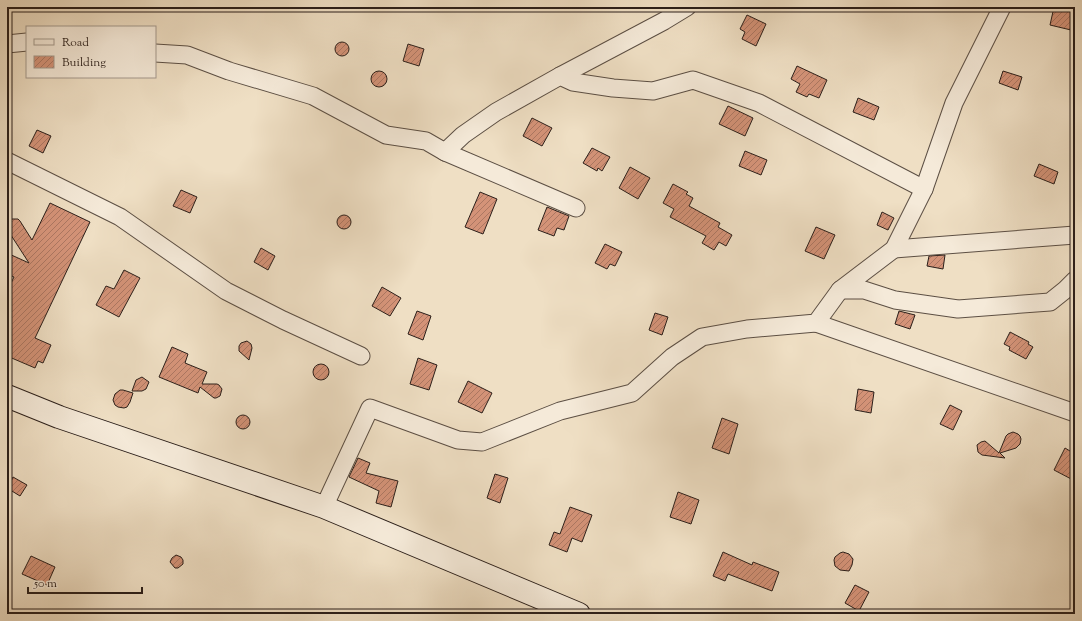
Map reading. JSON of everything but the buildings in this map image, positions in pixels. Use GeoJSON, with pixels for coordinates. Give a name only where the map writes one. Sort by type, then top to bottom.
{"type":"FeatureCollection","features":[{"type":"Feature","properties":{"kind":"main road"},"geometry":{"type":"LineString","coordinates":[[7,396],[59,417],[324,507],[579,614]]}},
{"type":"Feature","properties":{"kind":"street"},"geometry":{"type":"LineString","coordinates":[[445,152],[463,135],[496,112],[687,7]]}},
{"type":"Feature","properties":{"kind":"street"},"geometry":{"type":"LineString","coordinates":[[816,323],[840,290],[894,249],[924,190],[954,102],[1002,7]]}},
{"type":"Feature","properties":{"kind":"street"},"geometry":{"type":"LineString","coordinates":[[7,44],[26,42]]}},
{"type":"Feature","properties":{"kind":"street"},"geometry":{"type":"LineString","coordinates":[[156,53],[186,55],[229,71],[313,96],[386,135],[426,141],[445,152],[576,208]]}},
{"type":"Feature","properties":{"kind":"street"},"geometry":{"type":"LineString","coordinates":[[560,76],[574,82],[613,88],[653,91],[693,80],[758,103],[924,190]]}},
{"type":"Feature","properties":{"kind":"street"},"geometry":{"type":"LineString","coordinates":[[7,161],[120,217],[226,291],[283,320],[361,356]]}},
{"type":"Feature","properties":{"kind":"street"},"geometry":{"type":"LineString","coordinates":[[894,249],[1075,235]]}},
{"type":"Feature","properties":{"kind":"street"},"geometry":{"type":"LineString","coordinates":[[840,290],[864,290],[895,300],[958,308],[1050,302],[1075,280]]}},
{"type":"Feature","properties":{"kind":"street"},"geometry":{"type":"LineString","coordinates":[[324,507],[370,408],[458,440],[482,442],[560,411],[632,393],[672,356],[702,337],[747,329],[816,323],[1075,413]]}}]}
